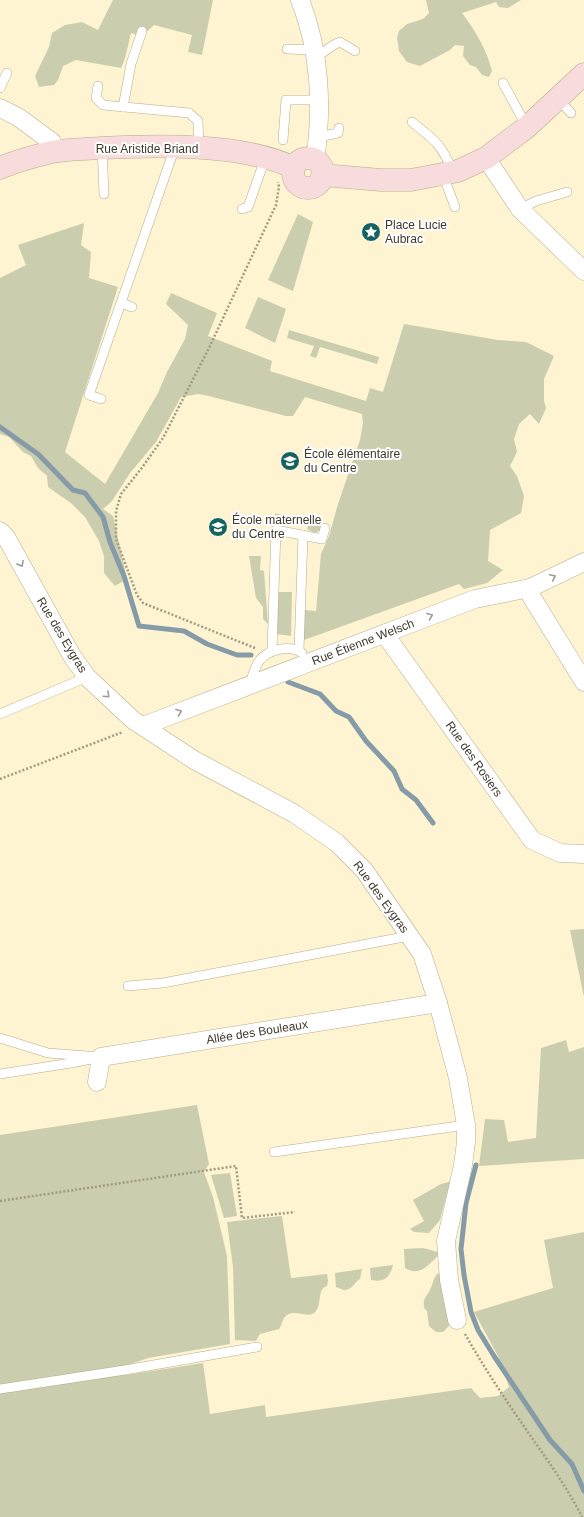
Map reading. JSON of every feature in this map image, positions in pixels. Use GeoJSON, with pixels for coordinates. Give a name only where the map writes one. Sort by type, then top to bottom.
{"type":"FeatureCollection","features":[{"type":"Feature","properties":{"kind":"street"},"geometry":{"type":"LineString","coordinates":[[286,172],[293,172],[295,180],[301,186],[314,186],[318,184],[318,83],[308,20],[300,0]]}},
{"type":"Feature","properties":{"kind":"street"},"geometry":{"type":"LineString","coordinates":[[318,168],[381,180],[412,180],[443,174],[486,158],[527,127],[564,106],[584,74]]}},
{"type":"Feature","properties":{"kind":"street"},"geometry":{"type":"LineString","coordinates":[[0,108],[18,117],[52,142],[53,152]]}},
{"type":"Feature","properties":{"kind":"street","name":"Rue Aristide Briand"},"geometry":{"type":"LineString","coordinates":[[0,168],[11,163],[53,152],[131,146],[199,148],[230,151],[283,163],[286,172]]}},
{"type":"Feature","properties":{"kind":"street"},"geometry":{"type":"LineString","coordinates":[[486,158],[520,209],[584,271]]}},
{"type":"Feature","properties":{"kind":"street","name":"Rue des Eygras"},"geometry":{"type":"LineString","coordinates":[[0,531],[6,537],[72,656],[87,677],[133,720],[194,760],[295,814],[337,843],[364,870],[422,954],[438,1003],[458,1078],[466,1125],[466,1142],[463,1165],[446,1241],[449,1280],[457,1320]]}},
{"type":"Feature","properties":{"kind":"street","name":"Rue Étienne Welsch"},"geometry":{"type":"LineString","coordinates":[[143,726],[475,599],[530,588],[584,562]]}},
{"type":"Feature","properties":{"kind":"street"},"geometry":{"type":"LineString","coordinates":[[530,588],[531,596],[584,682]]}},
{"type":"Feature","properties":{"kind":"street","name":"Rue des Rosiers"},"geometry":{"type":"LineString","coordinates":[[386,633],[389,640],[532,840],[560,853],[584,854]]}},
{"type":"Feature","properties":{"kind":"street","name":"Allée des Bouleaux"},"geometry":{"type":"LineString","coordinates":[[101,1057],[438,1003]]}},
{"type":"Feature","properties":{"kind":"street"},"geometry":{"type":"LineString","coordinates":[[97,1082],[101,1057]]}},
{"type":"Feature","properties":{"kind":"lane"},"geometry":{"type":"LineString","coordinates":[[123,107],[131,64],[142,31]]}},
{"type":"Feature","properties":{"kind":"lane"},"geometry":{"type":"LineString","coordinates":[[287,49],[314,54],[327,51],[334,44],[340,42],[355,52]]}},
{"type":"Feature","properties":{"kind":"lane"},"geometry":{"type":"LineString","coordinates":[[0,88],[7,73]]}},
{"type":"Feature","properties":{"kind":"lane"},"geometry":{"type":"LineString","coordinates":[[503,83],[527,127]]}},
{"type":"Feature","properties":{"kind":"lane"},"geometry":{"type":"LineString","coordinates":[[98,86],[96,98],[103,105],[189,113],[198,121],[199,148]]}},
{"type":"Feature","properties":{"kind":"lane"},"geometry":{"type":"LineString","coordinates":[[283,140],[286,100],[319,100]]}},
{"type":"Feature","properties":{"kind":"lane"},"geometry":{"type":"LineString","coordinates":[[412,122],[437,142],[445,153],[443,174],[455,207]]}},
{"type":"Feature","properties":{"kind":"lane"},"geometry":{"type":"LineString","coordinates":[[318,137],[338,133],[339,128]]}},
{"type":"Feature","properties":{"kind":"lane"},"geometry":{"type":"LineString","coordinates":[[101,400],[89,395],[175,147]]}},
{"type":"Feature","properties":{"kind":"lane"},"geometry":{"type":"LineString","coordinates":[[102,148],[104,194]]}},
{"type":"Feature","properties":{"kind":"lane"},"geometry":{"type":"LineString","coordinates":[[242,210],[248,207],[265,159]]}},
{"type":"Feature","properties":{"kind":"lane"},"geometry":{"type":"LineString","coordinates":[[520,209],[536,201],[567,192]]}},
{"type":"Feature","properties":{"kind":"lane"},"geometry":{"type":"LineString","coordinates":[[122,303],[132,307]]}},
{"type":"Feature","properties":{"kind":"lane"},"geometry":{"type":"LineString","coordinates":[[272,651],[276,530],[322,538],[325,528]]}},
{"type":"Feature","properties":{"kind":"lane"},"geometry":{"type":"LineString","coordinates":[[299,650],[303,535]]}},
{"type":"Feature","properties":{"kind":"lane"},"geometry":{"type":"LineString","coordinates":[[250,685],[254,668],[262,656],[272,651],[286,648],[299,650],[315,660]]}},
{"type":"Feature","properties":{"kind":"lane"},"geometry":{"type":"LineString","coordinates":[[0,714],[87,677]]}},
{"type":"Feature","properties":{"kind":"lane"},"geometry":{"type":"LineString","coordinates":[[128,986],[163,983],[409,936]]}},
{"type":"Feature","properties":{"kind":"lane"},"geometry":{"type":"LineString","coordinates":[[0,1038],[48,1053],[101,1057]]}},
{"type":"Feature","properties":{"kind":"lane"},"geometry":{"type":"LineString","coordinates":[[0,1074],[101,1057]]}},
{"type":"Feature","properties":{"kind":"lane"},"geometry":{"type":"LineString","coordinates":[[274,1152],[466,1125]]}},
{"type":"Feature","properties":{"kind":"lane"},"geometry":{"type":"LineString","coordinates":[[0,1389],[126,1370],[257,1347]]}},
{"type":"Feature","properties":{"kind":"path"},"geometry":{"type":"LineString","coordinates":[[272,651],[255,648],[143,603],[137,595],[116,539],[116,511],[121,494],[141,470],[163,438],[208,350],[276,205],[279,188],[286,172]]}},
{"type":"Feature","properties":{"kind":"path"},"geometry":{"type":"LineString","coordinates":[[0,779],[143,726]]}},
{"type":"Feature","properties":{"kind":"path"},"geometry":{"type":"LineString","coordinates":[[0,1201],[236,1166],[242,1218],[295,1212]]}},
{"type":"Feature","properties":{"kind":"path"},"geometry":{"type":"LineString","coordinates":[[457,1320],[487,1373],[562,1480],[582,1517]]}},
{"type":"Feature","properties":{"kind":"green space"},"geometry":{"type":"Polygon","coordinates":[[[113,0],[213,0],[202,55],[188,52],[192,35],[154,25],[142,36],[131,33],[126,56],[121,68],[76,60],[63,66],[58,80],[54,85],[39,87],[35,76],[49,47],[52,33],[65,25],[82,22],[98,30],[113,0]]]}},
{"type":"Feature","properties":{"kind":"green space"},"geometry":{"type":"Polygon","coordinates":[[[426,0],[521,0],[508,8],[499,7],[496,2],[462,13],[476,33],[487,55],[492,71],[489,77],[482,75],[476,67],[470,65],[463,56],[464,46],[455,45],[450,50],[420,66],[407,62],[399,51],[397,38],[399,31],[407,24],[423,19],[429,13],[426,0]]]}},
{"type":"Feature","properties":{"kind":"green space"},"geometry":{"type":"Polygon","coordinates":[[[298,214],[313,222],[293,291],[268,280],[298,214]]]}},
{"type":"Feature","properties":{"kind":"green space"},"geometry":{"type":"Polygon","coordinates":[[[84,223],[81,245],[91,252],[89,278],[118,287],[65,452],[105,484],[158,393],[167,372],[185,339],[188,325],[166,304],[171,293],[217,313],[208,336],[272,361],[270,371],[366,401],[370,388],[383,392],[404,324],[498,340],[526,342],[554,356],[544,379],[544,401],[546,408],[539,424],[530,414],[519,424],[514,439],[517,452],[510,466],[517,476],[524,496],[521,513],[490,530],[488,561],[503,570],[487,583],[464,589],[459,584],[304,640],[301,638],[304,610],[316,611],[321,554],[329,536],[338,504],[360,440],[363,423],[362,414],[305,397],[293,416],[286,416],[198,394],[181,397],[156,442],[130,473],[112,501],[103,509],[113,516],[127,579],[115,586],[104,573],[104,556],[99,541],[85,517],[71,503],[48,487],[47,476],[38,468],[31,456],[23,452],[9,437],[0,434],[0,278],[26,265],[18,245],[84,223]]]}},
{"type":"Feature","properties":{"kind":"green space"},"geometry":{"type":"Polygon","coordinates":[[[258,297],[286,309],[275,343],[245,328],[258,297]]]}},
{"type":"Feature","properties":{"kind":"green space"},"geometry":{"type":"Polygon","coordinates":[[[289,330],[379,357],[377,364],[320,347],[316,358],[310,356],[314,346],[287,338],[289,330]]]}},
{"type":"Feature","properties":{"kind":"green space"},"geometry":{"type":"Polygon","coordinates":[[[275,513],[322,527],[315,533],[307,529],[308,526],[295,522],[293,525],[276,518],[275,513]]]}},
{"type":"Feature","properties":{"kind":"green space"},"geometry":{"type":"Polygon","coordinates":[[[249,556],[261,556],[260,570],[264,571],[268,624],[263,619],[263,607],[256,598],[249,556]]]}},
{"type":"Feature","properties":{"kind":"green space"},"geometry":{"type":"Polygon","coordinates":[[[278,592],[292,592],[291,636],[277,634],[278,592]]]}},
{"type":"Feature","properties":{"kind":"green space"},"geometry":{"type":"Polygon","coordinates":[[[584,929],[584,997],[570,930],[584,929]]]}},
{"type":"Feature","properties":{"kind":"green space"},"geometry":{"type":"Polygon","coordinates":[[[566,1040],[569,1052],[584,1047],[584,1159],[479,1166],[485,1119],[504,1120],[508,1142],[536,1138],[541,1048],[566,1040]]]}},
{"type":"Feature","properties":{"kind":"green space"},"geometry":{"type":"Polygon","coordinates":[[[197,1105],[209,1164],[204,1172],[213,1197],[227,1256],[230,1344],[148,1358],[125,1366],[126,1375],[203,1363],[210,1414],[265,1405],[266,1417],[471,1388],[480,1398],[498,1396],[509,1387],[498,1356],[474,1312],[553,1288],[544,1240],[584,1232],[584,1517],[0,1517],[0,1135],[197,1105]]]}},
{"type":"Feature","properties":{"kind":"green space"},"geometry":{"type":"Polygon","coordinates":[[[230,1173],[237,1216],[224,1218],[211,1175],[230,1173]]]}},
{"type":"Feature","properties":{"kind":"green space"},"geometry":{"type":"Polygon","coordinates":[[[452,1181],[447,1193],[440,1220],[429,1233],[414,1232],[410,1229],[424,1221],[413,1200],[441,1184],[452,1181]]]}},
{"type":"Feature","properties":{"kind":"green space"},"geometry":{"type":"Polygon","coordinates":[[[282,1216],[291,1278],[327,1274],[327,1286],[321,1291],[318,1308],[313,1314],[292,1313],[284,1318],[279,1329],[260,1334],[256,1341],[235,1340],[233,1267],[227,1222],[282,1216]]]}},
{"type":"Feature","properties":{"kind":"green space"},"geometry":{"type":"Polygon","coordinates":[[[423,1248],[438,1252],[439,1255],[424,1269],[415,1271],[405,1268],[404,1249],[423,1248]]]}},
{"type":"Feature","properties":{"kind":"green space"},"geometry":{"type":"Polygon","coordinates":[[[393,1265],[386,1278],[380,1281],[371,1280],[370,1268],[393,1265]]]}},
{"type":"Feature","properties":{"kind":"green space"},"geometry":{"type":"Polygon","coordinates":[[[362,1269],[360,1279],[351,1287],[344,1290],[336,1287],[335,1273],[362,1269]]]}},
{"type":"Feature","properties":{"kind":"green space"},"geometry":{"type":"Polygon","coordinates":[[[444,1269],[451,1324],[443,1332],[436,1332],[429,1326],[427,1311],[424,1308],[424,1302],[436,1276],[444,1269]]]}},
{"type":"Feature","properties":{"kind":"waterway"},"geometry":{"type":"LineString","coordinates":[[0,427],[38,454],[73,490],[85,493],[103,517],[110,542],[124,576],[139,626],[184,631],[207,644],[237,655],[251,655]]}},
{"type":"Feature","properties":{"kind":"waterway"},"geometry":{"type":"LineString","coordinates":[[288,682],[320,694],[336,711],[349,717],[366,741],[394,771],[402,789],[416,800],[433,823]]}},
{"type":"Feature","properties":{"kind":"waterway"},"geometry":{"type":"LineString","coordinates":[[476,1165],[466,1203],[461,1249],[471,1312],[478,1330],[494,1356],[550,1440],[572,1464],[584,1491]]}},
{"type":"Feature","properties":{"kind":"place","name":"Place Lucie Aubrac"},"geometry":{"type":"Point","coordinates":[371,232]}},
{"type":"Feature","properties":{"kind":"place","name":"École élémentaire du Centre"},"geometry":{"type":"Point","coordinates":[290,461]}},
{"type":"Feature","properties":{"kind":"place","name":"École maternelle du Centre"},"geometry":{"type":"Point","coordinates":[218,527]}}]}
